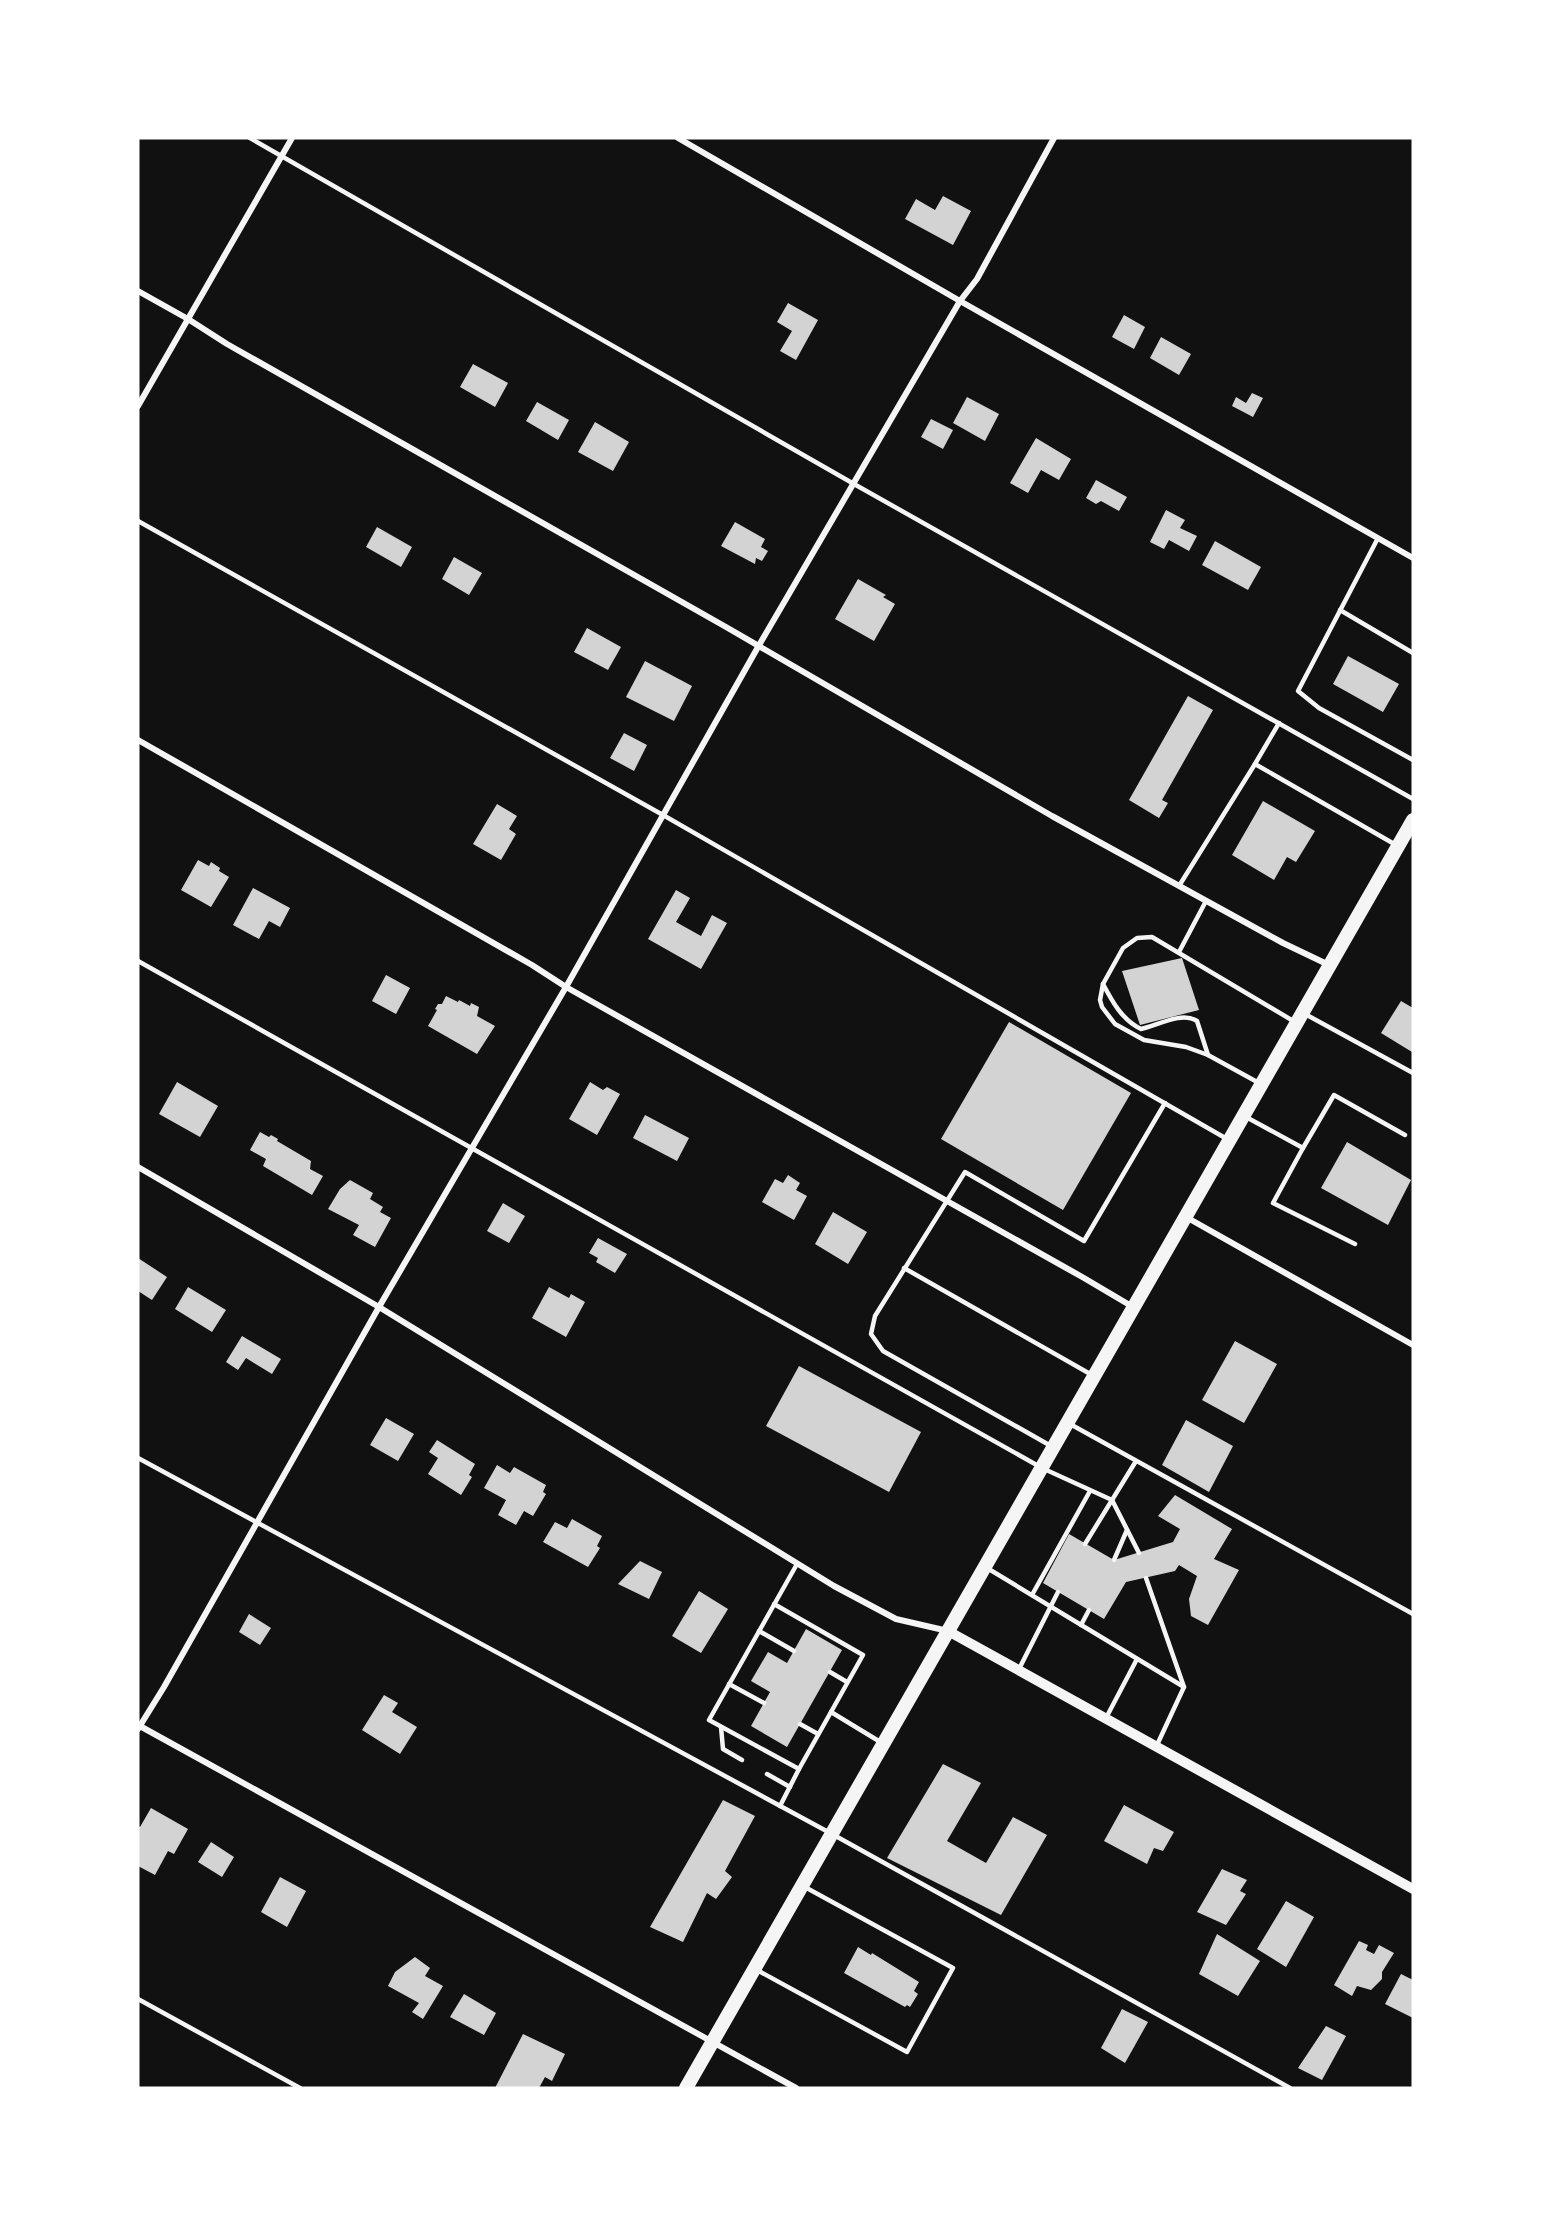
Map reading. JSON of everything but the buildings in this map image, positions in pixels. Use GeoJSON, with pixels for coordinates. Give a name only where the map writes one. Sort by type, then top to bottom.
{"type":"FeatureCollection","features":[{"type":"Feature","properties":{"kind":"main road"},"geometry":{"type":"LineString","coordinates":[[686,2088],[1413,819]]}},
{"type":"Feature","properties":{"kind":"street"},"geometry":{"type":"LineString","coordinates":[[138,406],[292,138]]}},
{"type":"Feature","properties":{"kind":"street"},"geometry":{"type":"LineString","coordinates":[[678,138],[1413,558]]}},
{"type":"Feature","properties":{"kind":"street"},"geometry":{"type":"LineString","coordinates":[[796,2088],[138,1727],[164,1687],[379,1308],[566,987],[758,647],[960,301],[977,279],[1054,138]]}},
{"type":"Feature","properties":{"kind":"street"},"geometry":{"type":"LineString","coordinates":[[138,291],[188,319],[226,344],[726,627],[1052,816],[1282,943],[1329,966]]}},
{"type":"Feature","properties":{"kind":"street"},"geometry":{"type":"LineString","coordinates":[[138,740],[566,987],[1133,1308]]}},
{"type":"Feature","properties":{"kind":"street"},"geometry":{"type":"LineString","coordinates":[[138,1167],[379,1308],[834,1587],[896,1619],[948,1631],[1413,1889]]}},
{"type":"Feature","properties":{"kind":"street"},"geometry":{"type":"LineString","coordinates":[[1186,1216],[1413,1345]]}},
{"type":"Feature","properties":{"kind":"lane"},"geometry":{"type":"LineString","coordinates":[[250,138],[854,484],[1413,799]]}},
{"type":"Feature","properties":{"kind":"lane"},"geometry":{"type":"LineString","coordinates":[[138,521],[663,816],[1229,1140]]}},
{"type":"Feature","properties":{"kind":"lane"},"geometry":{"type":"LineString","coordinates":[[1378,538],[1298,691],[1319,708],[1413,760]]}},
{"type":"Feature","properties":{"kind":"lane"},"geometry":{"type":"LineString","coordinates":[[1340,610],[1413,653]]}},
{"type":"Feature","properties":{"kind":"lane"},"geometry":{"type":"LineString","coordinates":[[1179,886],[1279,723]]}},
{"type":"Feature","properties":{"kind":"lane"},"geometry":{"type":"LineString","coordinates":[[1255,764],[1398,846]]}},
{"type":"Feature","properties":{"kind":"lane"},"geometry":{"type":"LineString","coordinates":[[1179,952],[1206,901]]}},
{"type":"Feature","properties":{"kind":"lane"},"geometry":{"type":"LineString","coordinates":[[1261,1084],[1208,1055],[1186,1047],[1144,1040],[1115,1024],[1102,1007],[1100,1000],[1103,984],[1123,948],[1137,938],[1152,937],[1299,1018],[1413,1073]]}},
{"type":"Feature","properties":{"kind":"lane"},"geometry":{"type":"LineString","coordinates":[[138,962],[1042,1468],[1112,1500],[1139,1553]]}},
{"type":"Feature","properties":{"kind":"lane"},"geometry":{"type":"LineString","coordinates":[[1103,984],[1111,1000],[1124,1016],[1132,1025],[1141,1029],[1183,1017],[1192,1017],[1197,1021],[1208,1055]]}},
{"type":"Feature","properties":{"kind":"lane"},"geometry":{"type":"LineString","coordinates":[[1355,1244],[1273,1203],[1334,1095],[1406,1135]]}},
{"type":"Feature","properties":{"kind":"lane"},"geometry":{"type":"LineString","coordinates":[[1054,1447],[883,1352],[871,1334],[876,1316],[965,1172],[1084,1241],[1165,1103]]}},
{"type":"Feature","properties":{"kind":"lane"},"geometry":{"type":"LineString","coordinates":[[1243,1115],[1303,1148]]}},
{"type":"Feature","properties":{"kind":"lane"},"geometry":{"type":"LineString","coordinates":[[904,1268],[1094,1376]]}},
{"type":"Feature","properties":{"kind":"lane"},"geometry":{"type":"LineString","coordinates":[[1067,1423],[1413,1614]]}},
{"type":"Feature","properties":{"kind":"lane"},"geometry":{"type":"LineString","coordinates":[[138,1458],[832,1834],[1290,2088]]}},
{"type":"Feature","properties":{"kind":"lane"},"geometry":{"type":"LineString","coordinates":[[1085,1544],[1136,1461]]}},
{"type":"Feature","properties":{"kind":"lane"},"geometry":{"type":"LineString","coordinates":[[1032,1595],[1090,1491]]}},
{"type":"Feature","properties":{"kind":"lane"},"geometry":{"type":"LineString","coordinates":[[1114,1560],[1127,1530]]}},
{"type":"Feature","properties":{"kind":"lane"},"geometry":{"type":"LineString","coordinates":[[797,1564],[709,1720],[799,1769]]}},
{"type":"Feature","properties":{"kind":"lane"},"geometry":{"type":"LineString","coordinates":[[985,1567],[1184,1687]]}},
{"type":"Feature","properties":{"kind":"lane"},"geometry":{"type":"LineString","coordinates":[[1146,1578],[1184,1687],[1156,1746]]}},
{"type":"Feature","properties":{"kind":"lane"},"geometry":{"type":"LineString","coordinates":[[1018,1669],[1058,1592]]}},
{"type":"Feature","properties":{"kind":"lane"},"geometry":{"type":"LineString","coordinates":[[774,1604],[863,1655],[780,1806]]}},
{"type":"Feature","properties":{"kind":"lane"},"geometry":{"type":"LineString","coordinates":[[1081,1625],[1089,1610]]}},
{"type":"Feature","properties":{"kind":"lane"},"geometry":{"type":"LineString","coordinates":[[759,1631],[794,1651]]}},
{"type":"Feature","properties":{"kind":"lane"},"geometry":{"type":"LineString","coordinates":[[1106,1718],[1137,1659]]}},
{"type":"Feature","properties":{"kind":"lane"},"geometry":{"type":"LineString","coordinates":[[830,1672],[847,1682]]}},
{"type":"Feature","properties":{"kind":"lane"},"geometry":{"type":"LineString","coordinates":[[729,1684],[764,1703]]}},
{"type":"Feature","properties":{"kind":"lane"},"geometry":{"type":"LineString","coordinates":[[831,1712],[883,1744]]}},
{"type":"Feature","properties":{"kind":"lane"},"geometry":{"type":"LineString","coordinates":[[800,1724],[818,1734]]}},
{"type":"Feature","properties":{"kind":"lane"},"geometry":{"type":"LineString","coordinates":[[721,1727],[723,1749],[742,1760]]}},
{"type":"Feature","properties":{"kind":"lane"},"geometry":{"type":"LineString","coordinates":[[767,1774],[790,1787]]}},
{"type":"Feature","properties":{"kind":"lane"},"geometry":{"type":"LineString","coordinates":[[755,1969],[907,2052],[953,1968],[803,1886]]}},
{"type":"Feature","properties":{"kind":"lane"},"geometry":{"type":"LineString","coordinates":[[138,1999],[300,2088]]}}]}
